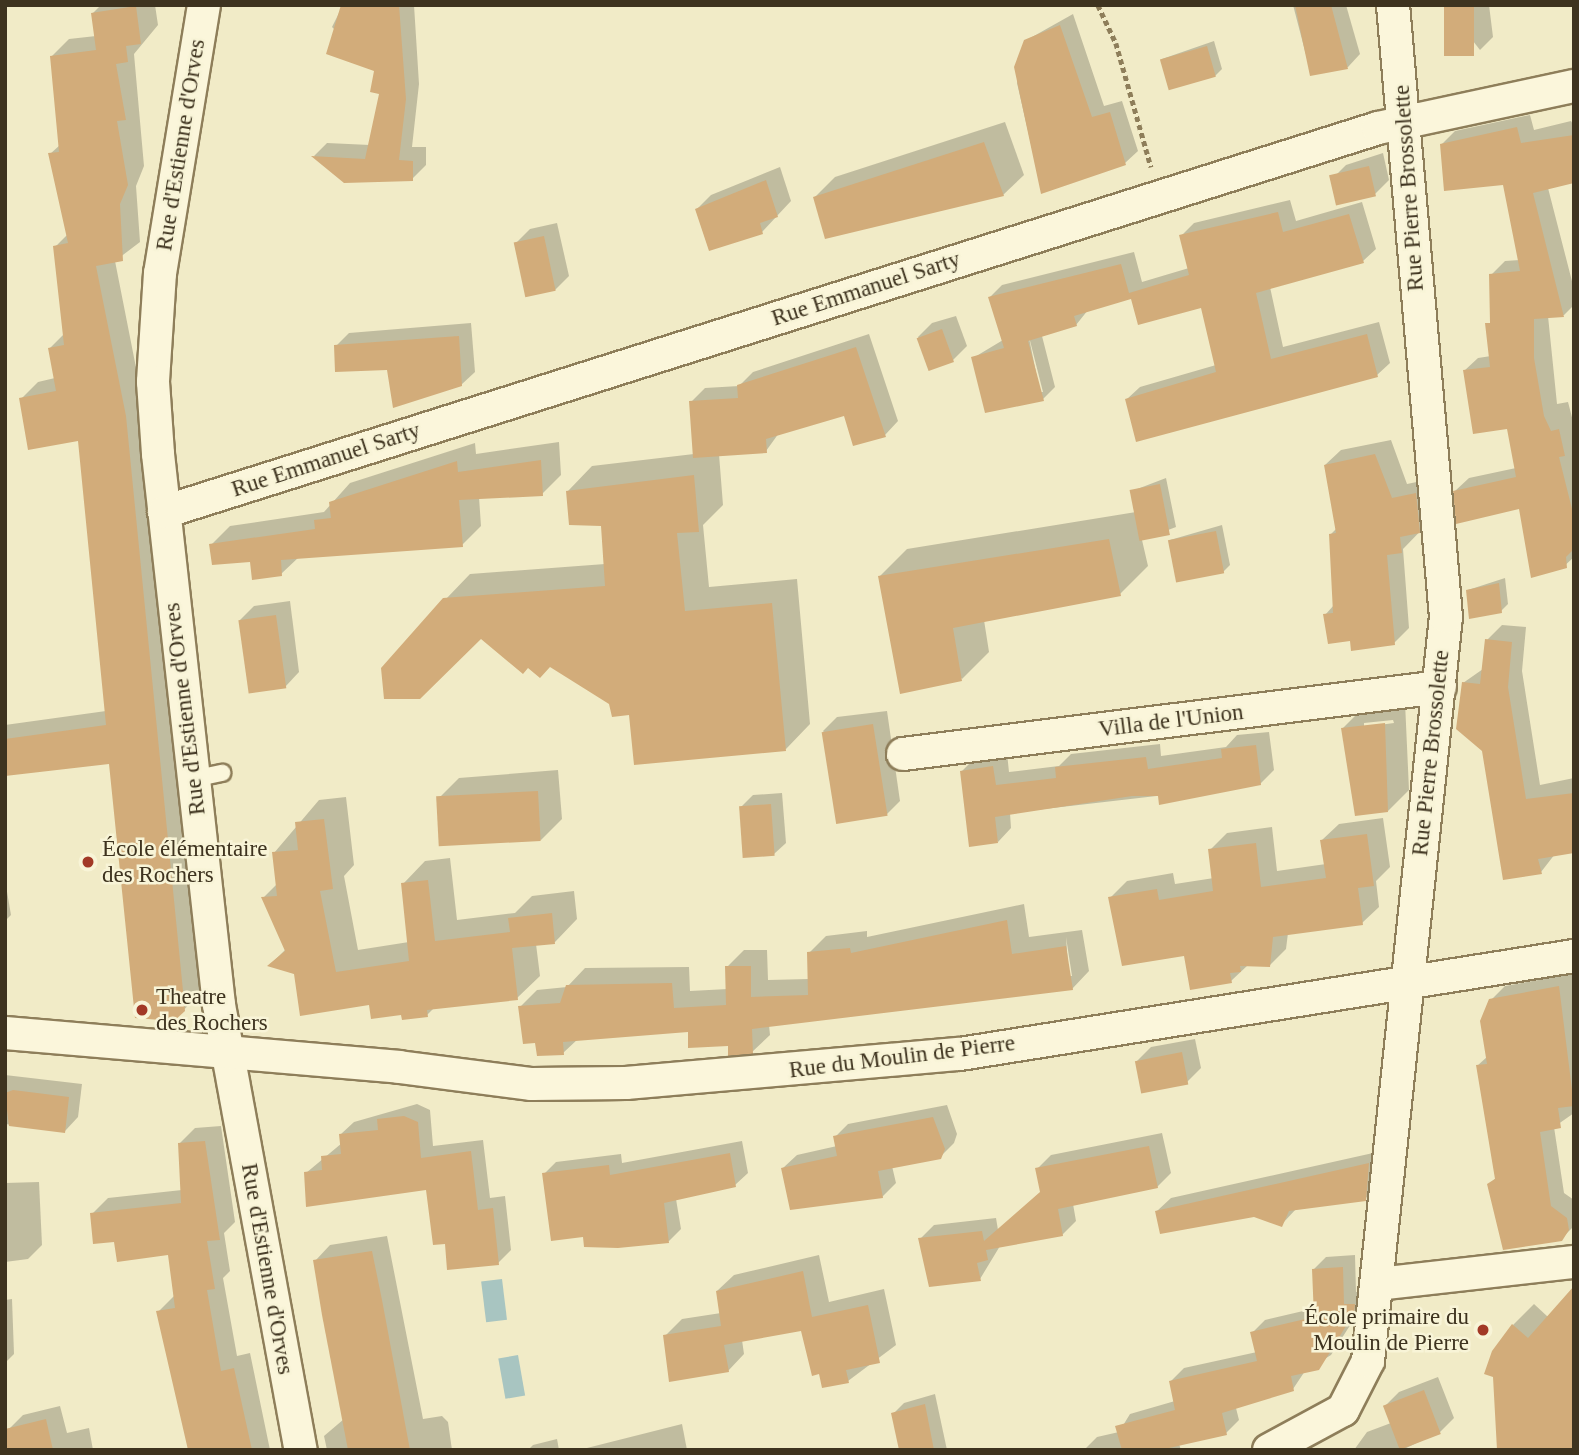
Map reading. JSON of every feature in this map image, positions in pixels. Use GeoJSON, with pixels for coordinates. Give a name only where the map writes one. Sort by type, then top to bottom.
{"type":"FeatureCollection","features":[{"type":"Feature","properties":{"kind":"street","name":"Rue d'Estienne d'Orves"},"geometry":{"type":"LineString","coordinates":[[204,5],[160,273],[153,382],[164,512],[208,776],[227,1057],[301,1450]]}},
{"type":"Feature","properties":{"kind":"street","name":"Rue Pierre Brossolette"},"geometry":{"type":"LineString","coordinates":[[1269,1450],[1343,1409],[1368,1361],[1440,687],[1446,617],[1393,5]]}},
{"type":"Feature","properties":{"kind":"street","name":"Rue Emmanuel Sarty"},"geometry":{"type":"LineString","coordinates":[[164,512],[1404,122],[1574,86]]}},
{"type":"Feature","properties":{"kind":"street","name":"Villa de l'Union"},"geometry":{"type":"LineString","coordinates":[[903,754],[1440,687]]}},
{"type":"Feature","properties":{"kind":"street","name":"Rue du Moulin de Pierre"},"geometry":{"type":"LineString","coordinates":[[5,1033],[227,1057],[398,1067],[532,1084],[694,1079],[960,1054],[1574,956]]}},
{"type":"Feature","properties":{"kind":"street"},"geometry":{"type":"LineString","coordinates":[[1377,1284],[1574,1262]]}},
{"type":"Feature","properties":{"kind":"path"},"geometry":{"type":"LineString","coordinates":[[1098,5],[1116,43],[1152,169]]}},
{"type":"Feature","properties":{"kind":"water"},"geometry":{"type":"Polygon","coordinates":[[[502,1279],[507,1320],[486,1322],[481,1282],[502,1279]]]}},
{"type":"Feature","properties":{"kind":"water"},"geometry":{"type":"Polygon","coordinates":[[[518,1355],[525,1395],[505,1399],[498,1358],[518,1355]]]}},
{"type":"Feature","properties":{"kind":"building"},"geometry":{"type":"Polygon","coordinates":[[[341,5],[399,5],[406,99],[399,160],[413,161],[413,181],[344,183],[311,156],[365,159],[379,94],[370,92],[374,71],[326,54],[341,5]]]}},
{"type":"Feature","properties":{"kind":"building"},"geometry":{"type":"Polygon","coordinates":[[[1295,5],[1331,5],[1348,69],[1310,76],[1295,5]]]}},
{"type":"Feature","properties":{"kind":"building"},"geometry":{"type":"Polygon","coordinates":[[[1444,5],[1474,5],[1474,56],[1444,56],[1444,5]]]}},
{"type":"Feature","properties":{"kind":"building"},"geometry":{"type":"Polygon","coordinates":[[[136,6],[141,44],[126,46],[128,62],[116,64],[126,120],[117,121],[128,185],[120,204],[123,261],[96,266],[126,416],[185,1011],[174,1021],[135,1018],[109,764],[5,776],[5,739],[106,725],[78,441],[28,450],[19,398],[56,391],[48,348],[64,345],[53,246],[68,243],[48,153],[59,152],[50,56],[96,50],[91,13],[136,6]]]}},
{"type":"Feature","properties":{"kind":"building"},"geometry":{"type":"Polygon","coordinates":[[[1060,25],[1092,117],[1110,112],[1126,165],[1041,194],[1014,67],[1024,40],[1060,25]]]}},
{"type":"Feature","properties":{"kind":"building"},"geometry":{"type":"Polygon","coordinates":[[[1207,46],[1216,77],[1169,90],[1160,60],[1207,46]]]}},
{"type":"Feature","properties":{"kind":"building"},"geometry":{"type":"Polygon","coordinates":[[[1517,127],[1521,143],[1574,135],[1574,183],[1533,193],[1564,317],[1534,319],[1534,358],[1544,416],[1551,431],[1559,429],[1565,456],[1559,457],[1574,517],[1574,549],[1566,557],[1567,568],[1531,578],[1519,509],[1456,524],[1453,491],[1516,477],[1507,429],[1473,434],[1463,370],[1490,367],[1485,323],[1490,323],[1489,274],[1520,271],[1503,185],[1444,191],[1440,144],[1517,127]]]}},
{"type":"Feature","properties":{"kind":"building"},"geometry":{"type":"Polygon","coordinates":[[[984,142],[1004,196],[825,239],[813,197],[984,142]]]}},
{"type":"Feature","properties":{"kind":"building"},"geometry":{"type":"Polygon","coordinates":[[[1369,166],[1376,196],[1336,205],[1329,175],[1369,166]]]}},
{"type":"Feature","properties":{"kind":"building"},"geometry":{"type":"Polygon","coordinates":[[[766,180],[778,217],[760,223],[763,234],[709,251],[695,209],[766,180]]]}},
{"type":"Feature","properties":{"kind":"building"},"geometry":{"type":"Polygon","coordinates":[[[1278,212],[1283,232],[1349,214],[1364,263],[1256,293],[1271,359],[1367,334],[1378,377],[1136,442],[1125,399],[1216,372],[1201,308],[1138,325],[1131,299],[1074,316],[1077,326],[1028,341],[1044,401],[985,413],[971,357],[1004,348],[988,297],[1121,264],[1129,293],[1189,275],[1179,235],[1278,212]]]}},
{"type":"Feature","properties":{"kind":"building"},"geometry":{"type":"Polygon","coordinates":[[[544,236],[556,291],[525,297],[514,242],[544,236]]]}},
{"type":"Feature","properties":{"kind":"building"},"geometry":{"type":"Polygon","coordinates":[[[942,329],[954,362],[929,371],[917,338],[942,329]]]}},
{"type":"Feature","properties":{"kind":"building"},"geometry":{"type":"Polygon","coordinates":[[[459,336],[462,386],[393,408],[387,370],[335,372],[334,345],[459,336]]]}},
{"type":"Feature","properties":{"kind":"building"},"geometry":{"type":"Polygon","coordinates":[[[856,347],[886,437],[853,446],[844,416],[766,439],[767,453],[693,458],[689,401],[738,398],[737,385],[856,347]]]}},
{"type":"Feature","properties":{"kind":"building"},"geometry":{"type":"Polygon","coordinates":[[[1375,454],[1392,498],[1416,493],[1420,533],[1400,537],[1402,553],[1387,555],[1395,645],[1351,651],[1350,641],[1328,644],[1323,614],[1333,613],[1329,534],[1336,533],[1324,465],[1375,454]]]}},
{"type":"Feature","properties":{"kind":"building"},"geometry":{"type":"Polygon","coordinates":[[[541,460],[543,496],[459,500],[463,547],[281,560],[282,576],[252,580],[250,562],[212,565],[209,544],[315,529],[314,520],[331,518],[329,502],[457,461],[458,472],[541,460]]]}},
{"type":"Feature","properties":{"kind":"building"},"geometry":{"type":"Polygon","coordinates":[[[694,475],[699,532],[677,533],[685,611],[772,603],[786,751],[634,765],[629,715],[612,717],[609,704],[550,667],[540,678],[528,668],[523,674],[481,639],[420,699],[384,699],[381,668],[443,598],[605,586],[601,526],[569,525],[566,491],[694,475]]]}},
{"type":"Feature","properties":{"kind":"building"},"geometry":{"type":"Polygon","coordinates":[[[1160,484],[1170,535],[1139,541],[1130,490],[1160,484]]]}},
{"type":"Feature","properties":{"kind":"building"},"geometry":{"type":"Polygon","coordinates":[[[1216,531],[1224,573],[1176,583],[1168,540],[1216,531]]]}},
{"type":"Feature","properties":{"kind":"building"},"geometry":{"type":"Polygon","coordinates":[[[1109,539],[1121,596],[953,628],[962,681],[900,694],[878,576],[1109,539]]]}},
{"type":"Feature","properties":{"kind":"building"},"geometry":{"type":"Polygon","coordinates":[[[1499,583],[1502,613],[1469,619],[1466,590],[1499,583]]]}},
{"type":"Feature","properties":{"kind":"building"},"geometry":{"type":"Polygon","coordinates":[[[276,615],[286,688],[249,694],[238,620],[276,615]]]}},
{"type":"Feature","properties":{"kind":"building"},"geometry":{"type":"Polygon","coordinates":[[[1485,639],[1512,642],[1508,687],[1526,799],[1574,793],[1574,853],[1538,859],[1542,874],[1503,880],[1482,751],[1456,729],[1462,682],[1480,684],[1485,639]]]}},
{"type":"Feature","properties":{"kind":"building"},"geometry":{"type":"Polygon","coordinates":[[[1385,723],[1388,812],[1355,816],[1341,728],[1385,723]]]}},
{"type":"Feature","properties":{"kind":"building"},"geometry":{"type":"Polygon","coordinates":[[[873,724],[888,816],[836,824],[822,732],[873,724]]]}},
{"type":"Feature","properties":{"kind":"building"},"geometry":{"type":"Polygon","coordinates":[[[1256,745],[1261,785],[1159,805],[1158,796],[1132,796],[995,817],[998,843],[969,847],[960,771],[993,766],[996,785],[1056,778],[1055,767],[1146,757],[1148,769],[1222,758],[1221,749],[1256,745]]]}},
{"type":"Feature","properties":{"kind":"building"},"geometry":{"type":"Polygon","coordinates":[[[538,791],[541,841],[439,846],[436,796],[538,791]]]}},
{"type":"Feature","properties":{"kind":"building"},"geometry":{"type":"Polygon","coordinates":[[[771,804],[775,856],[743,858],[739,806],[771,804]]]}},
{"type":"Feature","properties":{"kind":"building"},"geometry":{"type":"Polygon","coordinates":[[[324,819],[333,889],[320,891],[336,972],[409,961],[401,883],[428,880],[435,941],[510,932],[508,918],[552,913],[555,944],[512,948],[518,1000],[427,1010],[428,1017],[402,1020],[401,1015],[371,1019],[369,1005],[300,1016],[294,974],[267,966],[285,951],[261,897],[277,896],[272,852],[298,850],[295,822],[324,819]]]}},
{"type":"Feature","properties":{"kind":"building"},"geometry":{"type":"Polygon","coordinates":[[[1367,834],[1374,886],[1358,888],[1363,925],[1273,937],[1270,967],[1240,966],[1241,972],[1230,973],[1232,983],[1190,990],[1184,956],[1122,966],[1108,897],[1157,889],[1159,900],[1213,891],[1208,849],[1256,843],[1261,887],[1326,878],[1320,840],[1367,834]]]}},
{"type":"Feature","properties":{"kind":"building"},"geometry":{"type":"Polygon","coordinates":[[[1007,920],[1012,954],[1066,946],[1073,990],[752,1029],[753,1054],[728,1056],[728,1046],[688,1048],[688,1032],[563,1042],[564,1055],[537,1056],[535,1043],[523,1044],[518,1006],[560,1003],[566,985],[672,983],[674,1008],[726,1005],[725,966],[751,966],[751,997],[808,995],[807,952],[850,948],[851,953],[1007,920]]]}},
{"type":"Feature","properties":{"kind":"building"},"geometry":{"type":"Polygon","coordinates":[[[1559,986],[1574,1106],[1558,1108],[1561,1128],[1540,1132],[1551,1206],[1567,1218],[1569,1230],[1562,1241],[1503,1250],[1487,1184],[1495,1179],[1476,1065],[1487,1064],[1480,1021],[1489,999],[1559,986]]]}},
{"type":"Feature","properties":{"kind":"building"},"geometry":{"type":"Polygon","coordinates":[[[1182,1052],[1188,1084],[1141,1094],[1135,1061],[1182,1052]]]}},
{"type":"Feature","properties":{"kind":"building"},"geometry":{"type":"Polygon","coordinates":[[[13,1090],[69,1097],[65,1133],[9,1126],[5,1093],[13,1090]]]}},
{"type":"Feature","properties":{"kind":"building"},"geometry":{"type":"Polygon","coordinates":[[[404,1116],[418,1122],[421,1158],[471,1151],[478,1210],[493,1208],[499,1265],[447,1270],[445,1244],[433,1245],[426,1190],[306,1207],[304,1172],[322,1170],[321,1156],[341,1154],[339,1134],[378,1130],[377,1119],[404,1116]]]}},
{"type":"Feature","properties":{"kind":"building"},"geometry":{"type":"Polygon","coordinates":[[[933,1117],[945,1149],[941,1159],[878,1171],[883,1198],[790,1210],[781,1168],[837,1156],[833,1136],[933,1117]]]}},
{"type":"Feature","properties":{"kind":"building"},"geometry":{"type":"Polygon","coordinates":[[[205,1141],[220,1240],[207,1241],[215,1289],[207,1290],[221,1371],[234,1368],[252,1450],[188,1450],[156,1311],[175,1308],[168,1255],[117,1262],[114,1242],[93,1244],[90,1213],[181,1203],[178,1143],[205,1141]]]}},
{"type":"Feature","properties":{"kind":"building"},"geometry":{"type":"Polygon","coordinates":[[[1149,1146],[1158,1188],[1058,1209],[1063,1236],[986,1250],[988,1260],[977,1263],[981,1281],[929,1287],[918,1238],[982,1231],[984,1241],[1040,1192],[1035,1168],[1149,1146]]]}},
{"type":"Feature","properties":{"kind":"building"},"geometry":{"type":"Polygon","coordinates":[[[730,1153],[736,1187],[664,1203],[669,1243],[618,1248],[584,1247],[583,1237],[551,1241],[542,1173],[609,1165],[610,1175],[730,1153]]]}},
{"type":"Feature","properties":{"kind":"building"},"geometry":{"type":"Polygon","coordinates":[[[1369,1163],[1366,1201],[1289,1211],[1282,1227],[1254,1217],[1160,1234],[1155,1211],[1369,1163]]]}},
{"type":"Feature","properties":{"kind":"building"},"geometry":{"type":"Polygon","coordinates":[[[372,1251],[410,1450],[348,1450],[322,1315],[313,1260],[372,1251]]]}},
{"type":"Feature","properties":{"kind":"building"},"geometry":{"type":"Polygon","coordinates":[[[1343,1267],[1344,1304],[1355,1304],[1354,1313],[1319,1370],[1291,1376],[1294,1391],[1222,1413],[1227,1435],[1160,1450],[1122,1450],[1115,1426],[1175,1410],[1169,1381],[1257,1361],[1250,1332],[1314,1317],[1312,1269],[1343,1267]]]}},
{"type":"Feature","properties":{"kind":"building"},"geometry":{"type":"Polygon","coordinates":[[[803,1271],[812,1317],[868,1305],[880,1363],[846,1370],[849,1383],[822,1388],[819,1374],[812,1376],[801,1331],[724,1345],[729,1372],[669,1382],[663,1335],[721,1326],[716,1291],[803,1271]]]}},
{"type":"Feature","properties":{"kind":"building"},"geometry":{"type":"Polygon","coordinates":[[[1574,1286],[1574,1450],[1497,1450],[1493,1377],[1484,1374],[1492,1351],[1512,1324],[1528,1338],[1574,1286]]]}},
{"type":"Feature","properties":{"kind":"building"},"geometry":{"type":"Polygon","coordinates":[[[1424,1390],[1441,1434],[1400,1450],[1383,1406],[1424,1390]]]}},
{"type":"Feature","properties":{"kind":"building"},"geometry":{"type":"Polygon","coordinates":[[[925,1404],[934,1450],[899,1450],[891,1413],[925,1404]]]}},
{"type":"Feature","properties":{"kind":"building"},"geometry":{"type":"Polygon","coordinates":[[[46,1419],[53,1450],[5,1450],[5,1429],[46,1419]]]}},
{"type":"Feature","properties":{"kind":"place","name":"École élémentaire des Rochers"},"geometry":{"type":"Point","coordinates":[88,862]}},
{"type":"Feature","properties":{"kind":"place","name":"Theatre des Rochers"},"geometry":{"type":"Point","coordinates":[142,1010]}},
{"type":"Feature","properties":{"kind":"place","name":"École primaire du Moulin de Pierre"},"geometry":{"type":"Point","coordinates":[1483,1330]}}]}
